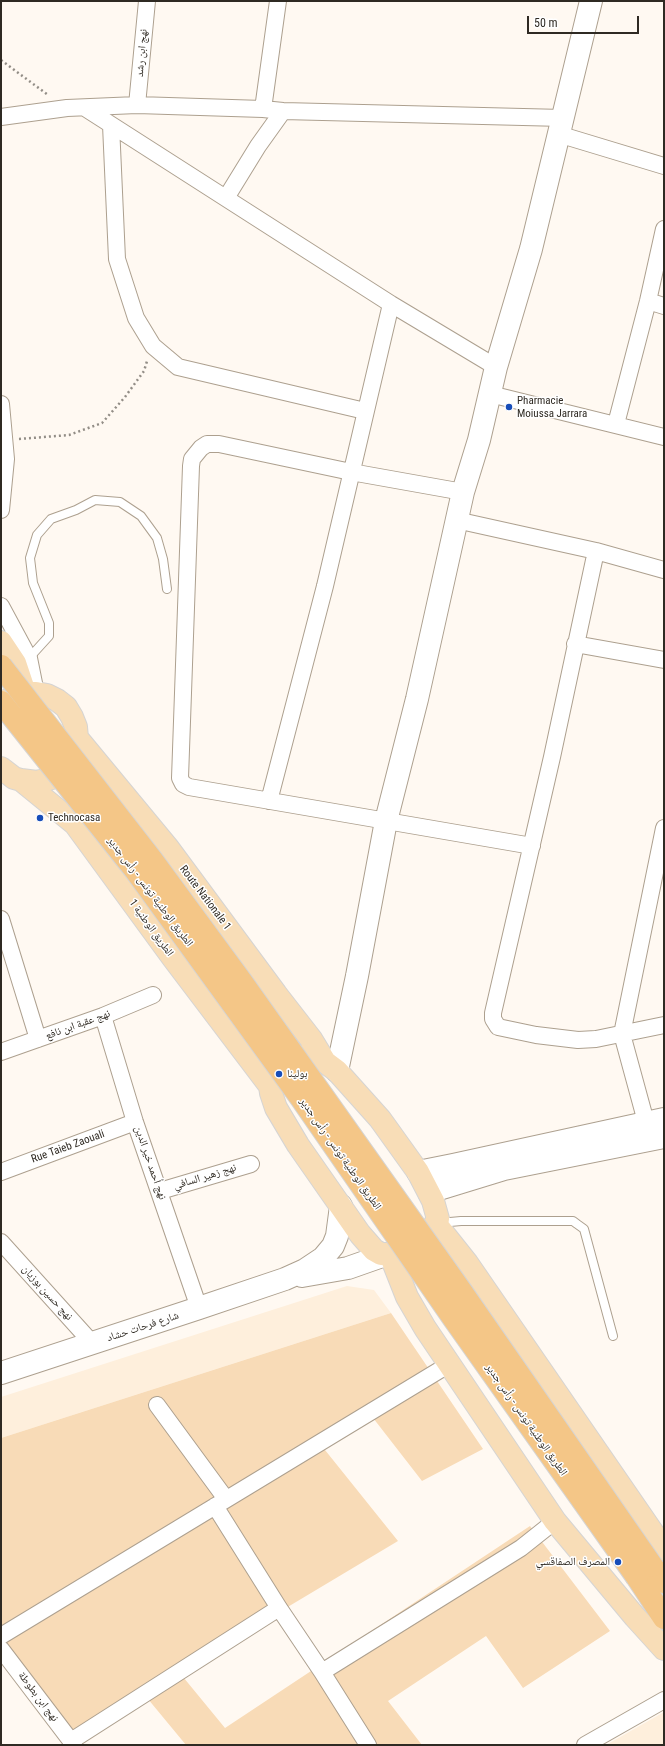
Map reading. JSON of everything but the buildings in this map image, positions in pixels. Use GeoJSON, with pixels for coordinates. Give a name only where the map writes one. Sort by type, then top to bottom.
{"type":"FeatureCollection","features":[{"type":"Feature","properties":{"kind":"highway","name":"الطريق الوطنية تونس - رأس جدير"},"geometry":{"type":"LineString","coordinates":[[1,666],[133,835],[241,981],[461,1291],[654,1569],[664,1618]]}},
{"type":"Feature","properties":{"kind":"highway","name":"الطريق الوطنية تونس - رأس جدير"},"geometry":{"type":"LineString","coordinates":[[1,702],[136,871],[301,1098],[454,1319],[654,1569]]}},
{"type":"Feature","properties":{"kind":"main road"},"geometry":{"type":"LineString","coordinates":[[1,642],[15,663],[31,693],[14,697],[1,706]]}},
{"type":"Feature","properties":{"kind":"main road","name":"الطريق الوطنية 1"},"geometry":{"type":"LineString","coordinates":[[9,778],[37,782],[52,778],[66,768],[74,754],[77,738],[76,727],[66,707],[47,695],[31,693]]}},
{"type":"Feature","properties":{"kind":"main road","name":"Route Nationale 1"},"geometry":{"type":"LineString","coordinates":[[77,738],[168,848],[331,1067],[380,1119],[418,1172],[429,1192],[438,1214],[436,1224]]}},
{"type":"Feature","properties":{"kind":"main road","name":"الطريق الوطنية 1"},"geometry":{"type":"LineString","coordinates":[[9,778],[75,824],[172,958],[270,1086]]}},
{"type":"Feature","properties":{"kind":"main road"},"geometry":{"type":"LineString","coordinates":[[331,1067],[308,1056],[290,1059],[275,1071],[271,1078],[270,1086],[272,1097],[278,1112],[298,1144],[369,1246],[378,1252],[388,1254],[419,1240],[436,1224],[472,1269],[654,1569]]}},
{"type":"Feature","properties":{"kind":"main road"},"geometry":{"type":"LineString","coordinates":[[388,1254],[408,1297],[448,1365],[555,1521],[634,1618],[664,1649]]}},
{"type":"Feature","properties":{"kind":"street","name":"نهج ابن رشد"},"geometry":{"type":"LineString","coordinates":[[137,105],[147,1]]}},
{"type":"Feature","properties":{"kind":"street"},"geometry":{"type":"LineString","coordinates":[[263,109],[278,1]]}},
{"type":"Feature","properties":{"kind":"street"},"geometry":{"type":"LineString","coordinates":[[331,1067],[357,976],[386,821],[417,699],[456,520],[479,440],[496,367],[531,249],[591,1]]}},
{"type":"Feature","properties":{"kind":"street"},"geometry":{"type":"LineString","coordinates":[[1,116],[67,108],[137,105],[263,109],[560,126],[664,166]]}},
{"type":"Feature","properties":{"kind":"street"},"geometry":{"type":"LineString","coordinates":[[84,108],[391,304],[496,367]]}},
{"type":"Feature","properties":{"kind":"street"},"geometry":{"type":"LineString","coordinates":[[226,198],[258,146],[284,111]]}},
{"type":"Feature","properties":{"kind":"street"},"geometry":{"type":"LineString","coordinates":[[111,125],[117,259],[136,318],[153,346],[178,367],[366,411]]}},
{"type":"Feature","properties":{"kind":"street"},"geometry":{"type":"LineString","coordinates":[[616,424],[648,301],[664,229]]}},
{"type":"Feature","properties":{"kind":"street"},"geometry":{"type":"LineString","coordinates":[[648,301],[664,306]]}},
{"type":"Feature","properties":{"kind":"street"},"geometry":{"type":"LineString","coordinates":[[269,801],[325,586],[391,304]]}},
{"type":"Feature","properties":{"kind":"street"},"geometry":{"type":"LineString","coordinates":[[490,394],[664,437]]}},
{"type":"Feature","properties":{"kind":"street"},"geometry":{"type":"LineString","coordinates":[[1,404],[6,459],[1,510]]}},
{"type":"Feature","properties":{"kind":"street"},"geometry":{"type":"LineString","coordinates":[[463,492],[351,472],[219,444],[207,444],[201,448],[192,459],[180,778],[183,784],[189,787],[532,846]]}},
{"type":"Feature","properties":{"kind":"street"},"geometry":{"type":"LineString","coordinates":[[456,520],[596,551],[664,570]]}},
{"type":"Feature","properties":{"kind":"street"},"geometry":{"type":"LineString","coordinates":[[596,551],[532,846],[493,1013],[495,1023],[498,1027],[560,1038],[589,1039],[664,1025]]}},
{"type":"Feature","properties":{"kind":"street"},"geometry":{"type":"LineString","coordinates":[[1,606],[29,658],[31,693]]}},
{"type":"Feature","properties":{"kind":"street"},"geometry":{"type":"LineString","coordinates":[[576,644],[664,660]]}},
{"type":"Feature","properties":{"kind":"street"},"geometry":{"type":"LineString","coordinates":[[418,1172],[655,1120],[622,1034],[664,828]]}},
{"type":"Feature","properties":{"kind":"street"},"geometry":{"type":"LineString","coordinates":[[1,919],[38,1039]]}},
{"type":"Feature","properties":{"kind":"street","name":"نهج عقبة ابن نافع"},"geometry":{"type":"LineString","coordinates":[[1,1052],[103,1016],[153,995]]}},
{"type":"Feature","properties":{"kind":"street","name":"نهج أحمد خير الدين"},"geometry":{"type":"LineString","coordinates":[[103,1016],[135,1122],[160,1191],[198,1308]]}},
{"type":"Feature","properties":{"kind":"street","name":"Rue Taieb Zaouali"},"geometry":{"type":"LineString","coordinates":[[1,1172],[135,1122]]}},
{"type":"Feature","properties":{"kind":"street"},"geometry":{"type":"LineString","coordinates":[[429,1192],[504,1169],[664,1137]]}},
{"type":"Feature","properties":{"kind":"street","name":"نهج زهير السافي"},"geometry":{"type":"LineString","coordinates":[[160,1191],[251,1164]]}},
{"type":"Feature","properties":{"kind":"street"},"geometry":{"type":"LineString","coordinates":[[285,1279],[314,1265],[328,1253],[338,1236],[341,1206]]}},
{"type":"Feature","properties":{"kind":"street","name":"نهج حسين بوزيان"},"geometry":{"type":"LineString","coordinates":[[1,1242],[93,1344]]}},
{"type":"Feature","properties":{"kind":"street"},"geometry":{"type":"LineString","coordinates":[[285,1279],[348,1268],[388,1254]]}},
{"type":"Feature","properties":{"kind":"street","name":"شارع فرحات حشاد"},"geometry":{"type":"LineString","coordinates":[[1,1373],[93,1344],[285,1279]]}},
{"type":"Feature","properties":{"kind":"street"},"geometry":{"type":"LineString","coordinates":[[1,1636],[448,1365]]}},
{"type":"Feature","properties":{"kind":"street"},"geometry":{"type":"LineString","coordinates":[[157,1405],[221,1503],[279,1608],[322,1672],[362,1743]]}},
{"type":"Feature","properties":{"kind":"street"},"geometry":{"type":"LineString","coordinates":[[322,1672],[521,1548],[555,1521]]}},
{"type":"Feature","properties":{"kind":"street"},"geometry":{"type":"LineString","coordinates":[[73,1743],[279,1608]]}},
{"type":"Feature","properties":{"kind":"street","name":"نهج ابن بطوطة"},"geometry":{"type":"LineString","coordinates":[[1,1649],[73,1743]]}},
{"type":"Feature","properties":{"kind":"street"},"geometry":{"type":"LineString","coordinates":[[586,1745],[664,1700]]}},
{"type":"Feature","properties":{"kind":"lane"},"geometry":{"type":"LineString","coordinates":[[29,658],[49,636],[49,623],[33,583],[30,558],[37,535],[51,519],[76,510],[95,500],[120,502],[141,516],[157,538],[163,559],[166,589]]}},
{"type":"Feature","properties":{"kind":"lane"},"geometry":{"type":"LineString","coordinates":[[436,1224],[451,1221],[572,1221],[577,1224],[584,1229],[613,1336]]}},
{"type":"Feature","properties":{"kind":"path"},"geometry":{"type":"LineString","coordinates":[[1,60],[67,108]]}},
{"type":"Feature","properties":{"kind":"path"},"geometry":{"type":"LineString","coordinates":[[4,439],[69,435],[102,423],[125,397],[144,371],[153,346]]}},
{"type":"Feature","properties":{"kind":"shaded area"},"geometry":{"type":"Polygon","coordinates":[[[347,1286],[374,1290],[391,1313],[1,1438],[1,1397],[347,1286]]]}},
{"type":"Feature","properties":{"kind":"shaded area"},"geometry":{"type":"Polygon","coordinates":[[[391,1313],[483,1449],[422,1481],[370,1414],[321,1445],[398,1541],[179,1672],[225,1728],[530,1526],[610,1631],[523,1688],[486,1636],[388,1701],[422,1745],[186,1745],[143,1693],[71,1732],[1,1641],[1,1438],[391,1313]]]}},
{"type":"Feature","properties":{"kind":"shaded area"},"geometry":{"type":"Polygon","coordinates":[[[664,1712],[664,1745],[606,1745],[664,1712]]]}},
{"type":"Feature","properties":{"kind":"place","name":"Pharmacie Moiussa Jarrara"},"geometry":{"type":"Point","coordinates":[509,407]}},
{"type":"Feature","properties":{"kind":"place","name":"Technocasa"},"geometry":{"type":"Point","coordinates":[40,818]}},
{"type":"Feature","properties":{"kind":"place","name":"بولينا"},"geometry":{"type":"Point","coordinates":[279,1074]}},
{"type":"Feature","properties":{"kind":"place","name":"المصرف الصفاقسي"},"geometry":{"type":"Point","coordinates":[618,1562]}}]}
